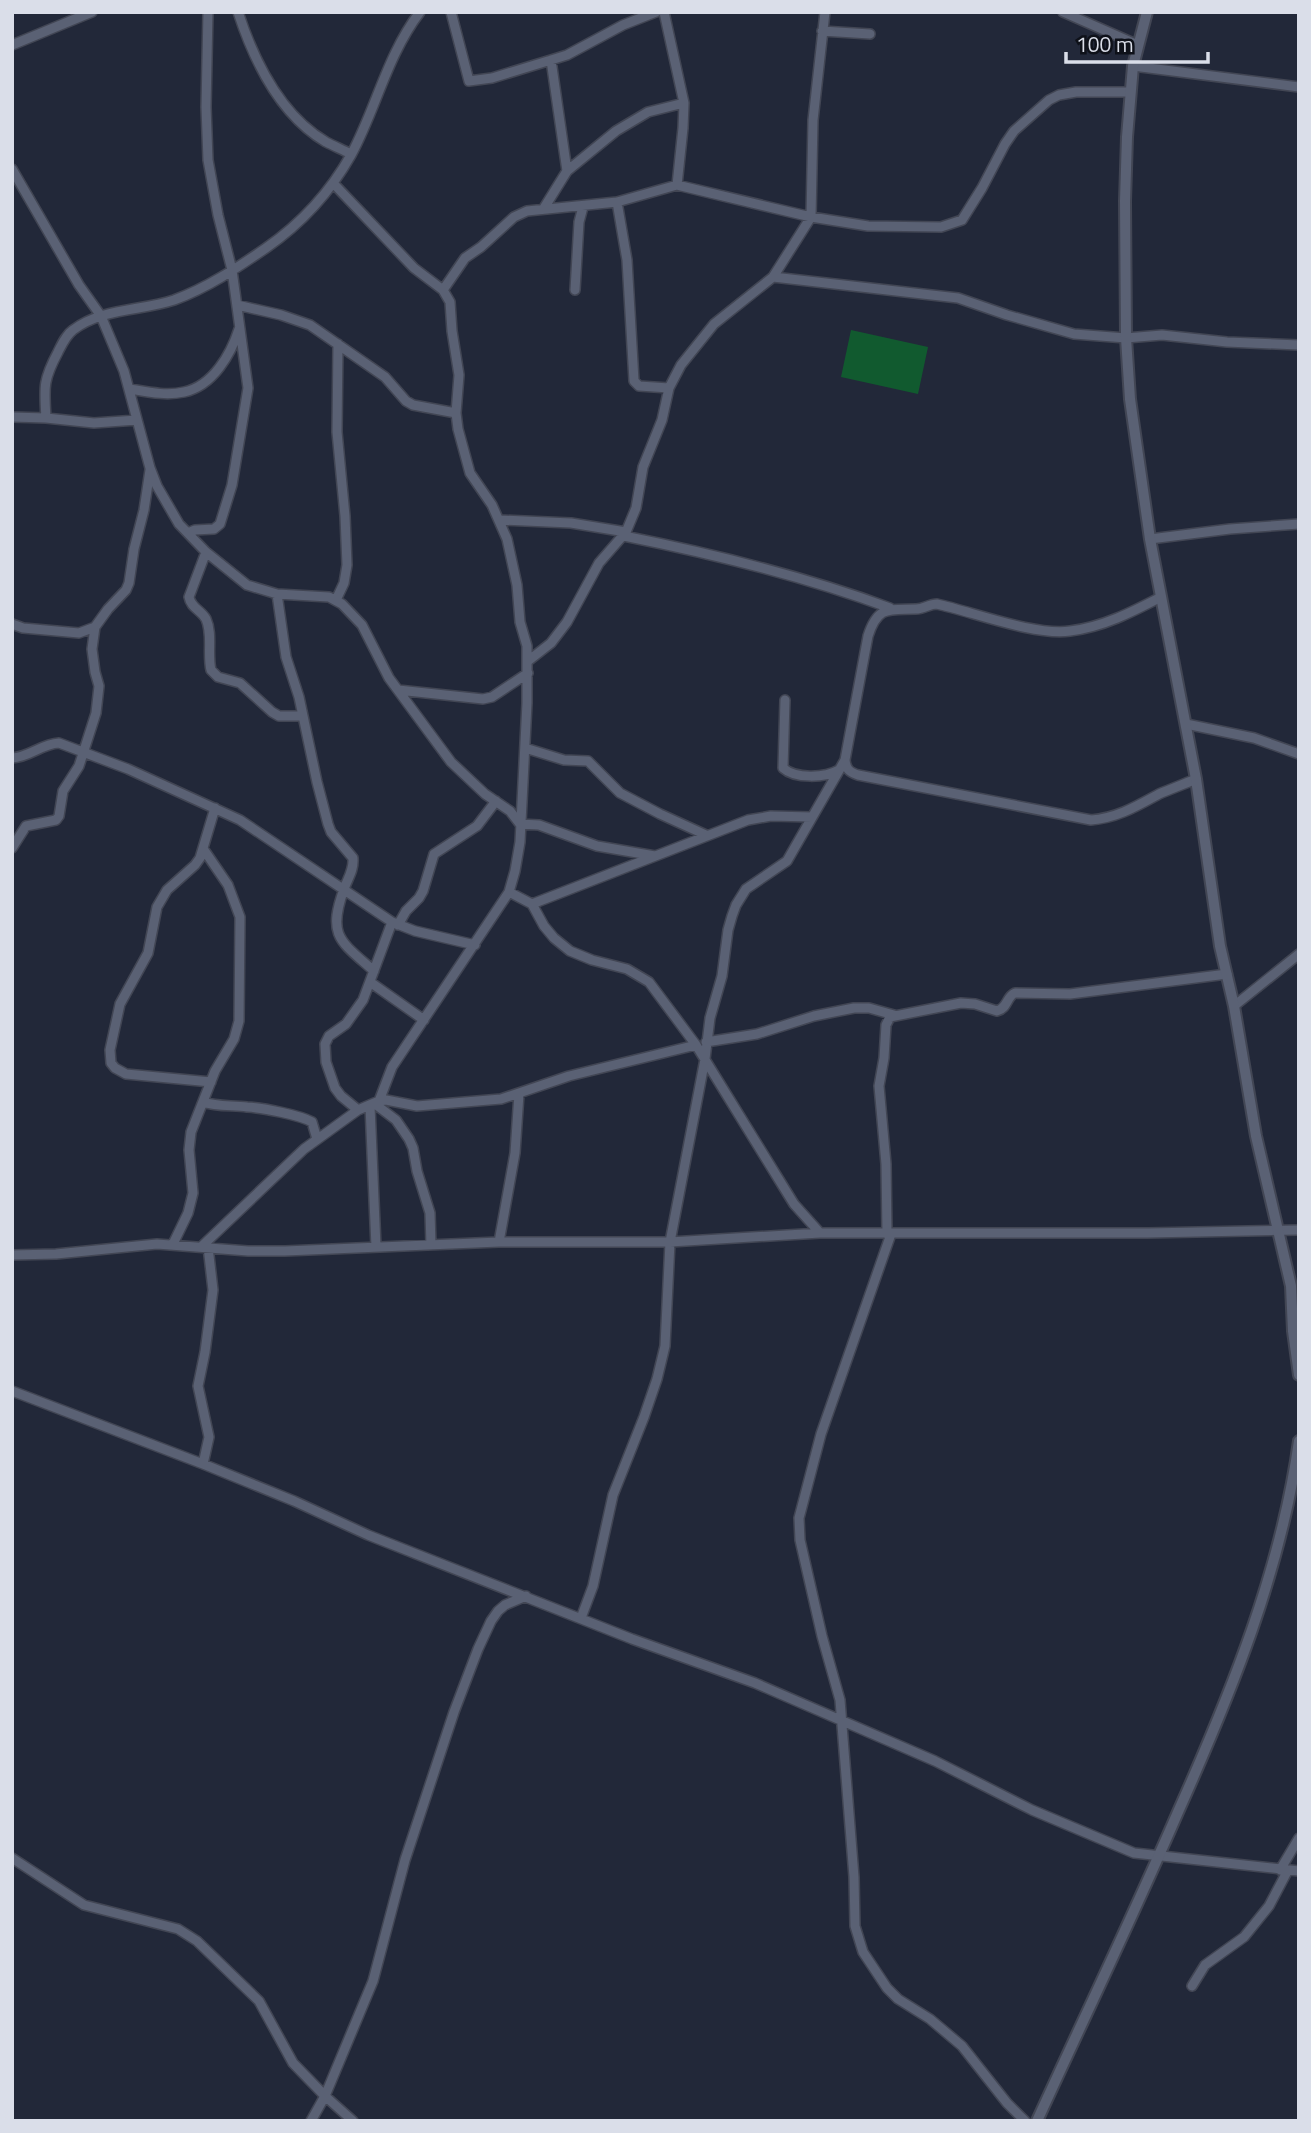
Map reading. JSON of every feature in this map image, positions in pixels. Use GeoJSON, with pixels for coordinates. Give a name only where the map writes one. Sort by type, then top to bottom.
{"type":"FeatureCollection","features":[{"type":"Feature","properties":{"kind":"street"},"geometry":{"type":"LineString","coordinates":[[12,45],[92,12]]}},
{"type":"Feature","properties":{"kind":"street"},"geometry":{"type":"LineString","coordinates":[[188,533],[218,527],[232,485],[248,388],[232,270],[208,160],[208,12]]}},
{"type":"Feature","properties":{"kind":"street"},"geometry":{"type":"LineString","coordinates":[[238,12],[275,93],[296,118],[324,141],[351,154]]}},
{"type":"Feature","properties":{"kind":"street"},"geometry":{"type":"LineString","coordinates":[[46,418],[45,380],[71,331],[101,316],[172,301],[195,292],[267,247],[314,209],[351,154],[386,72],[420,12]]}},
{"type":"Feature","properties":{"kind":"street"},"geometry":{"type":"LineString","coordinates":[[450,12],[469,81],[492,78],[551,60],[622,25],[656,12]]}},
{"type":"Feature","properties":{"kind":"street"},"geometry":{"type":"LineString","coordinates":[[664,12],[684,103],[677,186]]}},
{"type":"Feature","properties":{"kind":"street"},"geometry":{"type":"LineString","coordinates":[[528,662],[551,643],[567,622],[599,563],[625,534],[636,508],[643,467],[662,420],[669,388],[681,365],[713,324],[773,277],[811,217],[813,120],[825,12]]}},
{"type":"Feature","properties":{"kind":"street"},"geometry":{"type":"LineString","coordinates":[[1063,12],[1138,45]]}},
{"type":"Feature","properties":{"kind":"street"},"geometry":{"type":"LineString","coordinates":[[1147,12],[1129,92],[1125,201],[1126,338],[1130,399],[1150,539],[1196,779],[1220,946],[1234,1006],[1256,1136],[1291,1286],[1299,1375]]}},
{"type":"Feature","properties":{"kind":"street"},"geometry":{"type":"LineString","coordinates":[[822,31],[870,34]]}},
{"type":"Feature","properties":{"kind":"street"},"geometry":{"type":"LineString","coordinates":[[551,60],[567,171]]}},
{"type":"Feature","properties":{"kind":"street"},"geometry":{"type":"LineString","coordinates":[[1133,66],[1299,88]]}},
{"type":"Feature","properties":{"kind":"street"},"geometry":{"type":"LineString","coordinates":[[443,290],[460,264],[503,225],[527,211],[617,202],[677,186],[811,217],[868,226],[941,227],[962,220],[1014,131],[1049,100],[1076,92],[1129,92]]}},
{"type":"Feature","properties":{"kind":"street"},"geometry":{"type":"LineString","coordinates":[[544,208],[567,171],[625,125],[648,112],[684,103]]}},
{"type":"Feature","properties":{"kind":"street"},"geometry":{"type":"LineString","coordinates":[[12,169],[79,285],[101,316],[118,353],[130,389],[150,468],[173,516],[188,533],[206,552],[247,585],[277,594],[314,595],[336,600],[362,625],[385,671],[451,762],[474,785],[510,811],[520,824],[539,825],[597,846],[655,856]]}},
{"type":"Feature","properties":{"kind":"street"},"geometry":{"type":"LineString","coordinates":[[333,183],[414,268],[443,290],[450,302],[458,366],[458,429],[470,473],[500,520],[513,561],[528,662],[520,842],[515,871],[509,892],[393,1068],[375,1104],[376,1247]]}},
{"type":"Feature","properties":{"kind":"street"},"geometry":{"type":"LineString","coordinates":[[617,202],[627,260],[634,381],[639,386],[669,388]]}},
{"type":"Feature","properties":{"kind":"street"},"geometry":{"type":"LineString","coordinates":[[575,290],[579,222],[583,206]]}},
{"type":"Feature","properties":{"kind":"street"},"geometry":{"type":"LineString","coordinates":[[773,277],[958,298],[1074,334],[1126,338],[1162,335],[1227,342],[1299,345]]}},
{"type":"Feature","properties":{"kind":"street"},"geometry":{"type":"LineString","coordinates":[[237,305],[310,325],[384,377],[406,401],[413,405],[456,413]]}},
{"type":"Feature","properties":{"kind":"street"},"geometry":{"type":"LineString","coordinates":[[130,389],[159,393],[188,391],[200,385],[225,361],[240,327]]}},
{"type":"Feature","properties":{"kind":"street"},"geometry":{"type":"LineString","coordinates":[[336,600],[344,583],[347,565],[337,432],[338,344]]}},
{"type":"Feature","properties":{"kind":"street"},"geometry":{"type":"LineString","coordinates":[[12,417],[94,423],[137,420]]}},
{"type":"Feature","properties":{"kind":"street"},"geometry":{"type":"LineString","coordinates":[[12,848],[16,832],[33,823],[56,820],[63,791],[79,766],[98,702],[99,686],[92,649],[95,627],[129,583],[150,468]]}},
{"type":"Feature","properties":{"kind":"street"},"geometry":{"type":"LineString","coordinates":[[500,520],[571,523],[705,552],[890,608],[917,609],[937,604],[1037,629],[1070,631],[1108,622],[1161,597]]}},
{"type":"Feature","properties":{"kind":"street"},"geometry":{"type":"LineString","coordinates":[[1150,539],[1299,524]]}},
{"type":"Feature","properties":{"kind":"street"},"geometry":{"type":"LineString","coordinates":[[206,552],[189,597],[190,604],[203,615],[207,623],[211,670],[218,677],[240,683],[279,716],[303,716]]}},
{"type":"Feature","properties":{"kind":"street"},"geometry":{"type":"LineString","coordinates":[[277,594],[286,657],[299,697],[331,832],[353,858],[352,872],[344,889],[335,925],[343,944],[374,971]]}},
{"type":"Feature","properties":{"kind":"street"},"geometry":{"type":"LineString","coordinates":[[890,608],[876,617],[868,636],[845,760],[846,767],[851,772],[1091,820],[1101,820],[1133,808],[1196,779]]}},
{"type":"Feature","properties":{"kind":"street"},"geometry":{"type":"LineString","coordinates":[[12,624],[23,628],[79,633],[95,627]]}},
{"type":"Feature","properties":{"kind":"street"},"geometry":{"type":"LineString","coordinates":[[398,690],[483,699],[528,673]]}},
{"type":"Feature","properties":{"kind":"street"},"geometry":{"type":"LineString","coordinates":[[785,700],[783,768],[792,774],[823,776],[839,770]]}},
{"type":"Feature","properties":{"kind":"street"},"geometry":{"type":"LineString","coordinates":[[1186,724],[1254,738],[1299,754]]}},
{"type":"Feature","properties":{"kind":"street"},"geometry":{"type":"LineString","coordinates":[[12,758],[26,756],[49,744],[59,743],[83,751],[215,808],[259,832],[395,923],[415,932],[475,945]]}},
{"type":"Feature","properties":{"kind":"street"},"geometry":{"type":"LineString","coordinates":[[525,748],[564,760],[588,761],[620,793],[706,835]]}},
{"type":"Feature","properties":{"kind":"street"},"geometry":{"type":"LineString","coordinates":[[582,1618],[593,1586],[612,1495],[657,1379],[666,1340],[670,1242],[705,1059],[710,1018],[722,976],[728,930],[741,896],[752,884],[787,861],[845,760]]}},
{"type":"Feature","properties":{"kind":"street"},"geometry":{"type":"LineString","coordinates":[[358,1110],[335,1088],[324,1052],[329,1036],[346,1024],[363,1000],[395,923],[423,891],[434,854],[477,826],[496,802]]}},
{"type":"Feature","properties":{"kind":"street"},"geometry":{"type":"LineString","coordinates":[[211,1082],[126,1074],[115,1068],[110,1058],[120,1003],[148,953],[161,898],[195,865],[204,850],[215,808]]}},
{"type":"Feature","properties":{"kind":"street"},"geometry":{"type":"LineString","coordinates":[[532,904],[706,835],[760,817],[812,817]]}},
{"type":"Feature","properties":{"kind":"street"},"geometry":{"type":"LineString","coordinates":[[173,1244],[192,1202],[189,1141],[193,1125],[221,1060],[234,1039],[239,1021],[242,928],[228,885],[204,850]]}},
{"type":"Feature","properties":{"kind":"street"},"geometry":{"type":"LineString","coordinates":[[509,892],[532,904],[544,926],[570,951],[627,969],[649,982],[696,1045],[793,1204],[820,1233]]}},
{"type":"Feature","properties":{"kind":"street"},"geometry":{"type":"LineString","coordinates":[[1234,1006],[1299,954]]}},
{"type":"Feature","properties":{"kind":"street"},"geometry":{"type":"LineString","coordinates":[[706,1042],[757,1034],[814,1016],[855,1008],[869,1008],[894,1015],[967,1003],[997,1011],[1004,1007],[1015,993],[1070,994],[1227,974]]}},
{"type":"Feature","properties":{"kind":"street"},"geometry":{"type":"LineString","coordinates":[[370,982],[424,1020]]}},
{"type":"Feature","properties":{"kind":"street"},"geometry":{"type":"LineString","coordinates":[[894,1015],[886,1025],[879,1086],[889,1234],[821,1434],[799,1518],[800,1540],[825,1648],[838,1688],[854,1877],[855,1926],[863,1952],[877,1976],[892,1994],[930,2018],[956,2040],[1025,2121]]}},
{"type":"Feature","properties":{"kind":"street"},"geometry":{"type":"LineString","coordinates":[[205,1247],[304,1149],[358,1110],[386,1100],[425,1106],[501,1100],[580,1073],[696,1045]]}},
{"type":"Feature","properties":{"kind":"street"},"geometry":{"type":"LineString","coordinates":[[499,1242],[515,1153],[519,1094]]}},
{"type":"Feature","properties":{"kind":"street"},"geometry":{"type":"LineString","coordinates":[[203,1102],[250,1107],[304,1118],[312,1122],[317,1139]]}},
{"type":"Feature","properties":{"kind":"street"},"geometry":{"type":"LineString","coordinates":[[375,1104],[396,1121],[409,1139],[430,1213],[431,1245]]}},
{"type":"Feature","properties":{"kind":"street"},"geometry":{"type":"LineString","coordinates":[[12,1255],[173,1244],[285,1251],[499,1242],[670,1242],[820,1233],[1299,1230]]}},
{"type":"Feature","properties":{"kind":"street"},"geometry":{"type":"LineString","coordinates":[[203,1464],[209,1437],[198,1386],[213,1290],[205,1247]]}},
{"type":"Feature","properties":{"kind":"street"},"geometry":{"type":"LineString","coordinates":[[12,1391],[203,1464],[368,1535],[632,1639],[755,1683],[934,1762],[1032,1810],[1134,1853],[1299,1871]]}},
{"type":"Feature","properties":{"kind":"street"},"geometry":{"type":"LineString","coordinates":[[1037,2121],[1159,1856],[1244,1654],[1269,1580],[1288,1508],[1299,1441]]}},
{"type":"Feature","properties":{"kind":"street"},"geometry":{"type":"LineString","coordinates":[[495,1584],[501,1596],[498,1611]]}},
{"type":"Feature","properties":{"kind":"street"},"geometry":{"type":"LineString","coordinates":[[311,2121],[325,2096],[373,1981],[405,1860],[454,1712],[486,1631],[498,1611],[526,1596]]}},
{"type":"Feature","properties":{"kind":"street"},"geometry":{"type":"LineString","coordinates":[[1192,1986],[1205,1965],[1244,1937],[1269,1906],[1299,1838]]}},
{"type":"Feature","properties":{"kind":"street"},"geometry":{"type":"LineString","coordinates":[[12,1858],[84,1905],[178,1929],[197,1941],[259,2001],[293,2063],[353,2121]]}},
{"type":"Feature","properties":{"kind":"green space"},"geometry":{"type":"Polygon","coordinates":[[[851,330],[928,347],[918,394],[841,377],[851,330]]]}}]}
